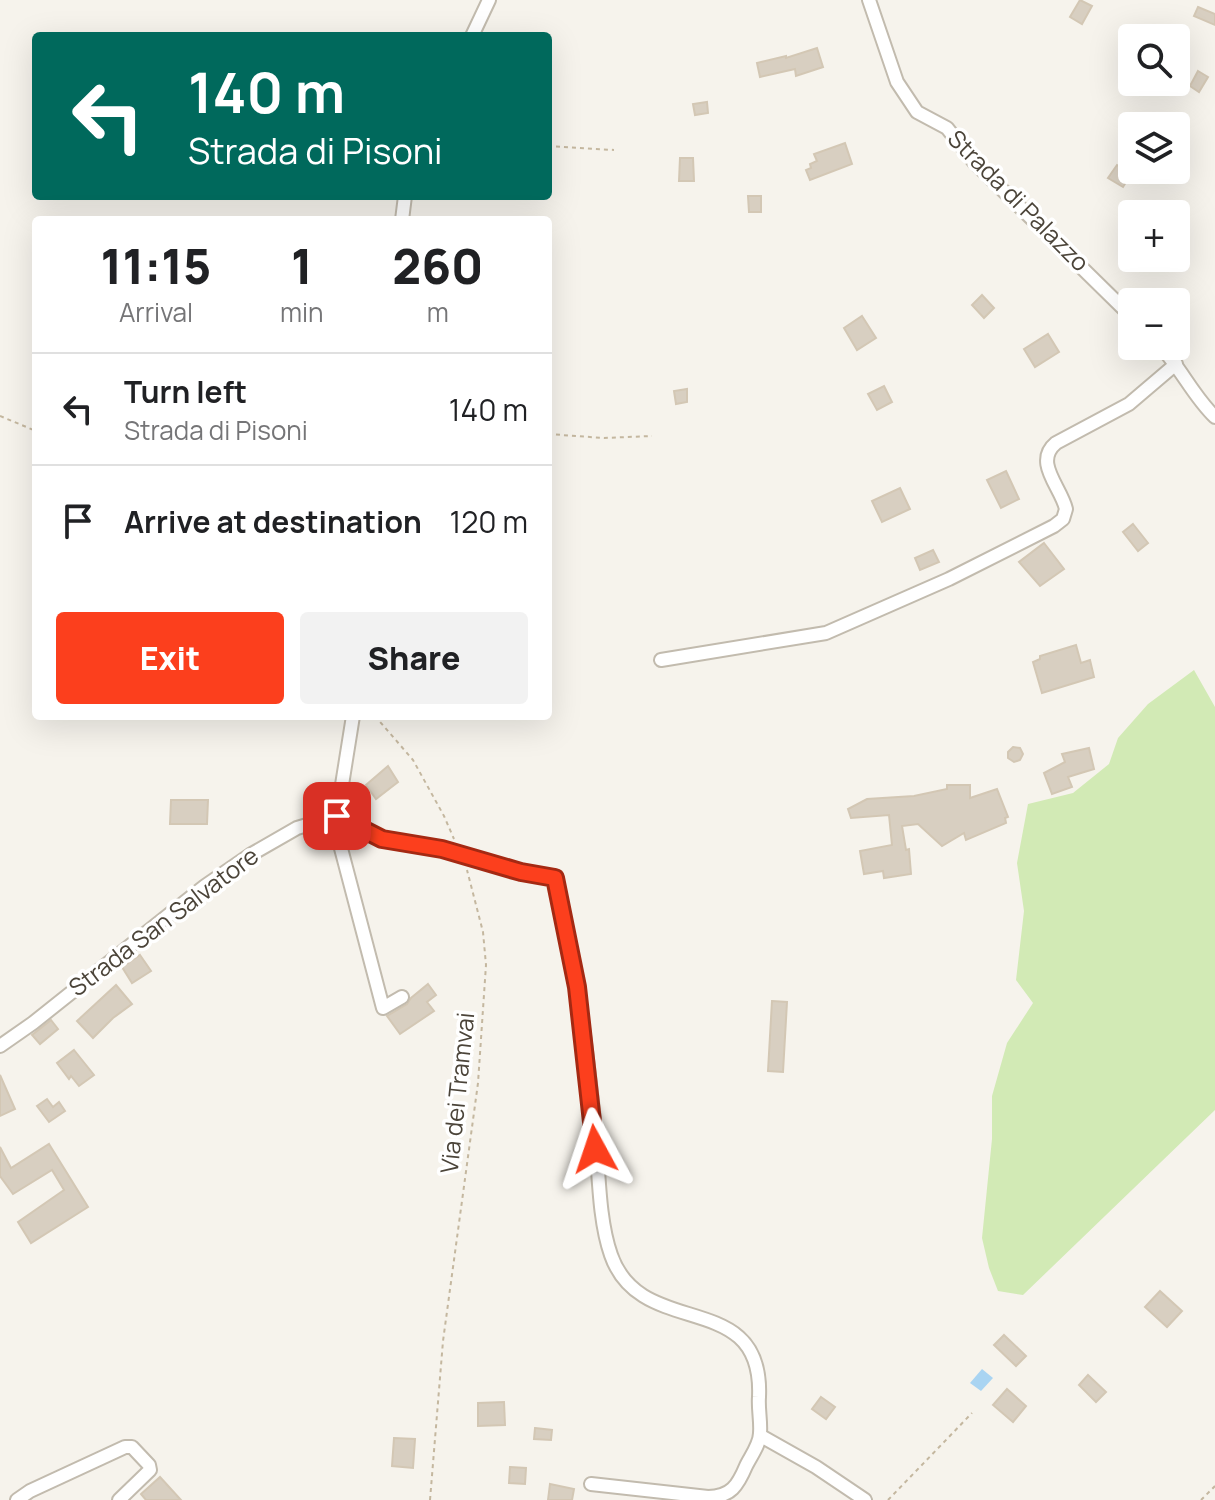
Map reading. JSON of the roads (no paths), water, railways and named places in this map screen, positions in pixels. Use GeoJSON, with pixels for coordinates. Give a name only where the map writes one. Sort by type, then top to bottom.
{"type":"FeatureCollection","features":[{"type":"Feature","properties":{"kind":"street"},"geometry":{"type":"LineString","coordinates":[[474,32],[489,0]]}},
{"type":"Feature","properties":{"kind":"street","name":"Strada di Palazzo"},"geometry":{"type":"LineString","coordinates":[[869,0],[897,82],[917,112],[947,128],[974,162],[1118,303]]}},
{"type":"Feature","properties":{"kind":"street"},"geometry":{"type":"LineString","coordinates":[[1172,360],[1200,401],[1215,417]]}},
{"type":"Feature","properties":{"kind":"street"},"geometry":{"type":"LineString","coordinates":[[661,660],[826,633],[949,579],[1054,526],[1063,519],[1066,509],[1046,464],[1048,450],[1136,399],[1176,364]]}},
{"type":"Feature","properties":{"kind":"street"},"geometry":{"type":"LineString","coordinates":[[352,720],[337,816],[338,837],[383,1008],[402,997]]}},
{"type":"Feature","properties":{"kind":"street"},"geometry":{"type":"LineString","coordinates":[[337,816],[382,839],[442,849],[521,872],[555,878],[577,987],[604,1223],[614,1262],[623,1278],[642,1295],[673,1311],[713,1322],[745,1340],[757,1368],[761,1436],[736,1487],[719,1497],[591,1484]]}},
{"type":"Feature","properties":{"kind":"street","name":"Strada San Salvatore"},"geometry":{"type":"LineString","coordinates":[[0,1046],[205,886],[250,855],[297,828],[337,816]]}},
{"type":"Feature","properties":{"kind":"street"},"geometry":{"type":"LineString","coordinates":[[761,1436],[816,1467],[865,1500]]}},
{"type":"Feature","properties":{"kind":"street"},"geometry":{"type":"LineString","coordinates":[[17,1500],[125,1447],[132,1447],[150,1470],[119,1500]]}},
{"type":"Feature","properties":{"kind":"water"},"geometry":{"type":"Polygon","coordinates":[[[982,1369],[993,1378],[981,1391],[970,1383],[982,1369]]]}}]}
